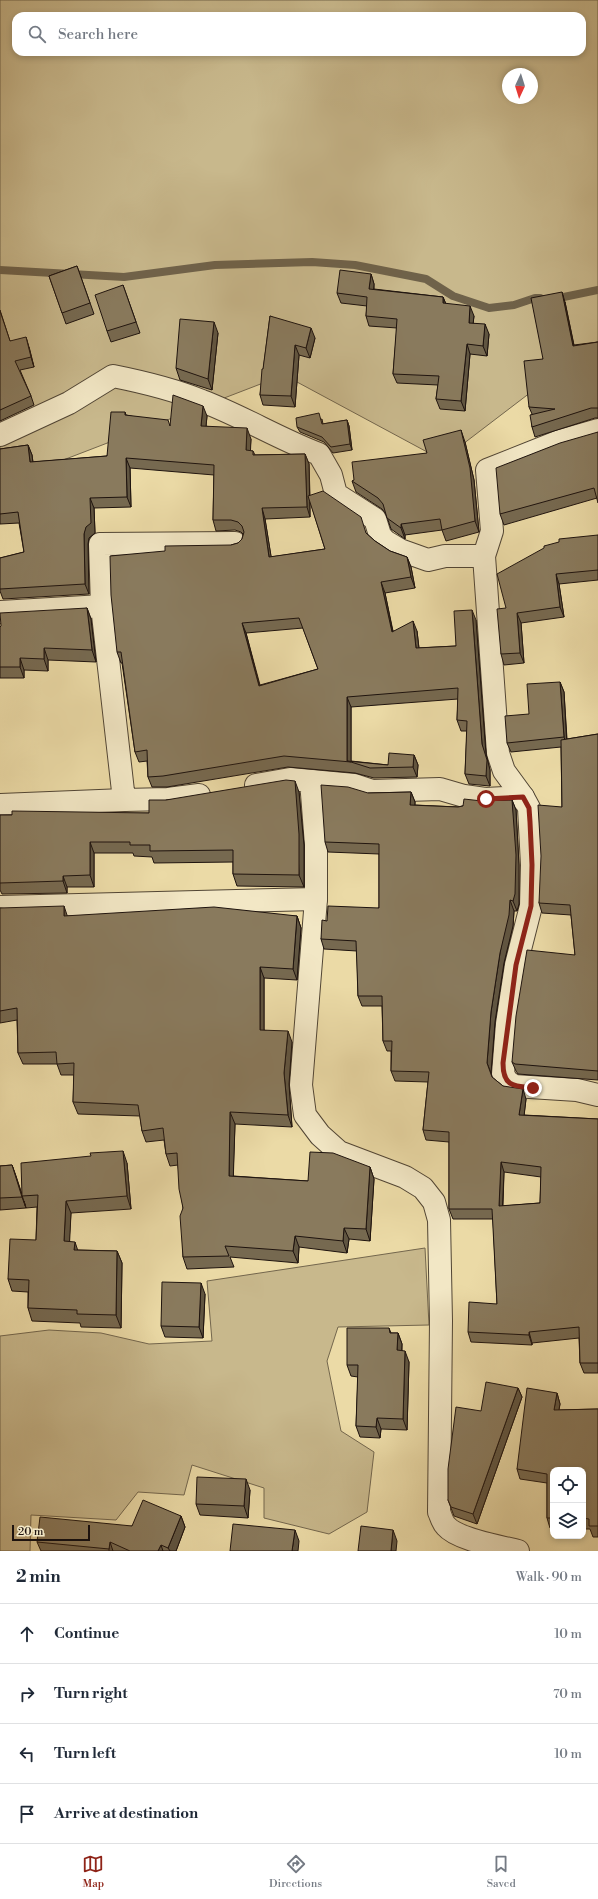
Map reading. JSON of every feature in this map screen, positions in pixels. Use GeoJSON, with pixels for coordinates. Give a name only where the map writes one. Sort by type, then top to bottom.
{"type":"FeatureCollection","features":[{"type":"Feature","properties":{"kind":"street"},"geometry":{"type":"LineString","coordinates":[[0,435],[69,403],[113,376],[157,386],[202,400],[251,422],[287,442],[320,454],[331,475],[336,494],[375,519],[380,535],[385,541],[400,550],[428,560],[445,556],[484,556]]}},
{"type":"Feature","properties":{"kind":"street"},"geometry":{"type":"LineString","coordinates":[[598,430],[560,441],[487,470],[492,531],[484,556],[498,753],[504,771],[529,808],[532,865],[531,906],[516,965],[507,1024],[503,1074],[507,1081],[514,1086],[577,1090],[598,1095]]}},
{"type":"Feature","properties":{"kind":"street"},"geometry":{"type":"LineString","coordinates":[[124,800],[102,606],[100,544],[235,543]]}},
{"type":"Feature","properties":{"kind":"street"},"geometry":{"type":"LineString","coordinates":[[0,612],[102,606]]}},
{"type":"Feature","properties":{"kind":"street"},"geometry":{"type":"LineString","coordinates":[[0,805],[168,799],[290,780],[311,780],[354,785],[372,791],[440,789],[464,796],[486,799],[523,797]]}},
{"type":"Feature","properties":{"kind":"street"},"geometry":{"type":"LineString","coordinates":[[311,780],[316,845],[316,899],[301,1085],[305,1115],[320,1135],[339,1152],[405,1177],[423,1188],[434,1202],[439,1220],[441,1321],[439,1512],[445,1525],[452,1531],[462,1536],[518,1551]]}},
{"type":"Feature","properties":{"kind":"street"},"geometry":{"type":"LineString","coordinates":[[0,907],[316,899]]}},
{"type":"Feature","properties":{"kind":"shaded area"},"geometry":{"type":"Polygon","coordinates":[[[0,0],[598,0],[598,341],[442,460],[284,375],[32,472],[0,463],[0,0]]]}},
{"type":"Feature","properties":{"kind":"shaded area"},"geometry":{"type":"Polygon","coordinates":[[[425,1248],[429,1325],[338,1327],[327,1361],[341,1431],[374,1452],[367,1512],[329,1534],[264,1518],[264,1488],[192,1465],[184,1495],[138,1492],[116,1520],[31,1515],[30,1551],[0,1551],[0,1336],[49,1330],[101,1333],[149,1344],[212,1341],[207,1281],[425,1248]]]}},
{"type":"Feature","properties":{"kind":"building"},"geometry":{"type":"Polygon","coordinates":[[[77,266],[90,303],[62,313],[49,276],[77,266]]]}},
{"type":"Feature","properties":{"kind":"building"},"geometry":{"type":"Polygon","coordinates":[[[340,270],[371,274],[369,289],[443,297],[443,303],[470,306],[469,323],[485,324],[483,346],[467,344],[461,401],[436,399],[439,376],[393,374],[397,319],[366,316],[367,297],[337,293],[340,270]]]}},
{"type":"Feature","properties":{"kind":"building"},"geometry":{"type":"Polygon","coordinates":[[[123,285],[136,322],[107,331],[95,295],[123,285]]]}},
{"type":"Feature","properties":{"kind":"building"},"geometry":{"type":"Polygon","coordinates":[[[562,292],[573,346],[598,342],[598,408],[591,408],[532,427],[530,415],[555,409],[529,407],[524,361],[543,359],[531,298],[562,292]]]}},
{"type":"Feature","properties":{"kind":"building"},"geometry":{"type":"Polygon","coordinates":[[[0,311],[10,341],[26,337],[31,357],[15,361],[31,396],[0,410],[0,311]]]}},
{"type":"Feature","properties":{"kind":"building"},"geometry":{"type":"Polygon","coordinates":[[[270,316],[311,328],[306,348],[295,345],[291,396],[260,395],[262,369],[270,316]]]}},
{"type":"Feature","properties":{"kind":"building"},"geometry":{"type":"Polygon","coordinates":[[[180,319],[214,322],[208,379],[176,368],[180,319]]]}},
{"type":"Feature","properties":{"kind":"building"},"geometry":{"type":"Polygon","coordinates":[[[173,395],[203,406],[201,426],[247,428],[246,450],[253,451],[253,455],[305,454],[307,507],[262,508],[269,557],[325,549],[308,496],[323,491],[361,517],[366,533],[375,541],[390,551],[407,557],[411,577],[381,582],[392,632],[413,621],[416,648],[456,646],[454,611],[472,610],[482,744],[487,760],[486,776],[465,774],[467,721],[457,720],[458,688],[347,697],[347,761],[388,765],[389,753],[414,755],[413,767],[370,768],[351,762],[284,756],[163,776],[148,777],[147,750],[135,752],[121,652],[117,652],[111,595],[110,556],[165,551],[165,546],[231,545],[238,543],[242,539],[244,532],[242,526],[238,522],[231,520],[213,520],[214,465],[126,458],[127,497],[90,498],[91,523],[86,527],[84,534],[85,584],[0,589],[0,558],[24,552],[18,512],[0,514],[0,449],[28,445],[30,462],[107,456],[111,412],[125,412],[125,415],[168,420],[170,426],[173,395]],[[299,618],[242,623],[259,686],[318,669],[299,618]]]}},
{"type":"Feature","properties":{"kind":"building"},"geometry":{"type":"Polygon","coordinates":[[[319,413],[322,424],[347,420],[350,444],[331,447],[322,437],[297,427],[296,418],[319,413]]]}},
{"type":"Feature","properties":{"kind":"building"},"geometry":{"type":"Polygon","coordinates":[[[461,430],[470,468],[475,521],[442,530],[440,519],[401,524],[401,528],[387,518],[383,504],[378,498],[352,481],[354,480],[352,462],[427,453],[423,440],[461,430]]]}},
{"type":"Feature","properties":{"kind":"building"},"geometry":{"type":"Polygon","coordinates":[[[598,432],[598,503],[594,488],[500,514],[496,468],[560,443],[598,432]]]}},
{"type":"Feature","properties":{"kind":"building"},"geometry":{"type":"Polygon","coordinates":[[[598,535],[598,570],[556,574],[560,607],[517,613],[520,653],[501,654],[497,609],[506,608],[497,574],[544,548],[544,546],[559,542],[559,539],[598,535]]]}},
{"type":"Feature","properties":{"kind":"building"},"geometry":{"type":"Polygon","coordinates":[[[87,608],[92,650],[44,648],[44,659],[20,658],[20,667],[0,667],[0,613],[87,608]]]}},
{"type":"Feature","properties":{"kind":"building"},"geometry":{"type":"Polygon","coordinates":[[[560,682],[564,737],[507,743],[505,716],[529,714],[527,684],[560,682]]]}},
{"type":"Feature","properties":{"kind":"building"},"geometry":{"type":"Polygon","coordinates":[[[598,734],[598,1071],[515,1064],[512,1062],[516,1016],[527,950],[575,955],[570,905],[539,903],[541,856],[538,805],[562,807],[561,740],[598,734]]]}},
{"type":"Feature","properties":{"kind":"building"},"geometry":{"type":"Polygon","coordinates":[[[286,780],[295,781],[299,834],[299,875],[233,874],[233,850],[150,851],[150,845],[130,845],[130,842],[90,842],[90,875],[63,876],[63,881],[0,883],[0,815],[12,815],[12,811],[149,813],[149,800],[166,800],[286,780]]]}},
{"type":"Feature","properties":{"kind":"building"},"geometry":{"type":"Polygon","coordinates":[[[321,785],[348,787],[368,793],[411,792],[410,805],[458,807],[463,806],[464,799],[482,801],[512,800],[516,855],[515,894],[513,901],[510,900],[509,915],[500,953],[491,1012],[487,1063],[492,1077],[503,1086],[523,1089],[519,1115],[598,1119],[598,1363],[580,1363],[579,1327],[529,1332],[529,1335],[468,1332],[469,1302],[497,1304],[492,1209],[449,1209],[449,1132],[423,1130],[429,1072],[391,1071],[392,1041],[383,1041],[382,996],[358,996],[356,941],[321,939],[322,920],[327,921],[328,906],[379,908],[379,844],[325,842],[321,785]],[[501,1162],[499,1206],[540,1203],[541,1167],[501,1162]]]}},
{"type":"Feature","properties":{"kind":"building"},"geometry":{"type":"Polygon","coordinates":[[[64,906],[64,916],[214,907],[297,916],[293,969],[260,967],[260,1030],[288,1031],[284,1073],[288,1115],[230,1112],[229,1176],[308,1181],[310,1152],[333,1153],[370,1167],[366,1229],[344,1228],[343,1241],[295,1236],[293,1251],[225,1246],[229,1256],[183,1257],[180,1216],[183,1208],[179,1189],[177,1153],[166,1154],[163,1128],[142,1131],[138,1105],[73,1102],[74,1063],[57,1064],[56,1052],[18,1053],[17,1008],[0,1011],[0,908],[64,906]]]}},
{"type":"Feature","properties":{"kind":"building"},"geometry":{"type":"Polygon","coordinates":[[[123,1151],[127,1196],[66,1201],[64,1241],[75,1242],[74,1250],[117,1251],[116,1315],[77,1314],[77,1310],[28,1308],[29,1280],[8,1279],[10,1239],[36,1240],[38,1195],[22,1196],[21,1163],[91,1156],[90,1153],[123,1151]]]}},
{"type":"Feature","properties":{"kind":"building"},"geometry":{"type":"Polygon","coordinates":[[[12,1165],[22,1197],[0,1198],[0,1166],[12,1165]]]}},
{"type":"Feature","properties":{"kind":"building"},"geometry":{"type":"Polygon","coordinates":[[[162,1282],[201,1283],[199,1327],[161,1326],[162,1282]]]}},
{"type":"Feature","properties":{"kind":"building"},"geometry":{"type":"Polygon","coordinates":[[[347,1328],[389,1328],[390,1333],[398,1333],[397,1350],[405,1351],[403,1419],[377,1418],[376,1427],[356,1426],[358,1365],[347,1365],[347,1328]]]}},
{"type":"Feature","properties":{"kind":"building"},"geometry":{"type":"Polygon","coordinates":[[[486,1382],[518,1388],[473,1514],[451,1507],[448,1500],[448,1469],[456,1407],[481,1411],[486,1382]]]}},
{"type":"Feature","properties":{"kind":"building"},"geometry":{"type":"Polygon","coordinates":[[[527,1388],[557,1393],[554,1410],[598,1409],[598,1526],[589,1526],[589,1519],[586,1518],[586,1467],[550,1467],[550,1518],[547,1518],[547,1474],[517,1469],[527,1388]]]}},
{"type":"Feature","properties":{"kind":"building"},"geometry":{"type":"Polygon","coordinates":[[[197,1477],[246,1479],[244,1506],[196,1504],[197,1477]]]}},
{"type":"Feature","properties":{"kind":"building"},"geometry":{"type":"Polygon","coordinates":[[[143,1500],[181,1516],[168,1548],[161,1545],[158,1551],[130,1551],[110,1542],[109,1549],[37,1542],[40,1517],[132,1526],[143,1500]]]}},
{"type":"Feature","properties":{"kind":"building"},"geometry":{"type":"Polygon","coordinates":[[[233,1524],[295,1530],[292,1551],[230,1551],[233,1524]]]}},
{"type":"Feature","properties":{"kind":"building"},"geometry":{"type":"Polygon","coordinates":[[[361,1526],[393,1530],[391,1551],[358,1551],[361,1526]]]}},
{"type":"Feature","properties":{"kind":"waterway"},"geometry":{"type":"LineString","coordinates":[[0,270],[124,277],[215,265],[312,262],[355,265],[426,279],[453,296],[489,308],[514,305],[535,298],[540,298]]}},
{"type":"Feature","properties":{"kind":"waterway"},"geometry":{"type":"LineString","coordinates":[[554,299],[598,290]]}},
{"type":"Feature","properties":{"kind":"route"},"geometry":{"type":"LineString","coordinates":[[486,799],[523,797],[529,808],[532,865],[531,906],[528,924],[516,965],[507,1024],[503,1074],[507,1081],[514,1086],[533,1088]]}}]}
